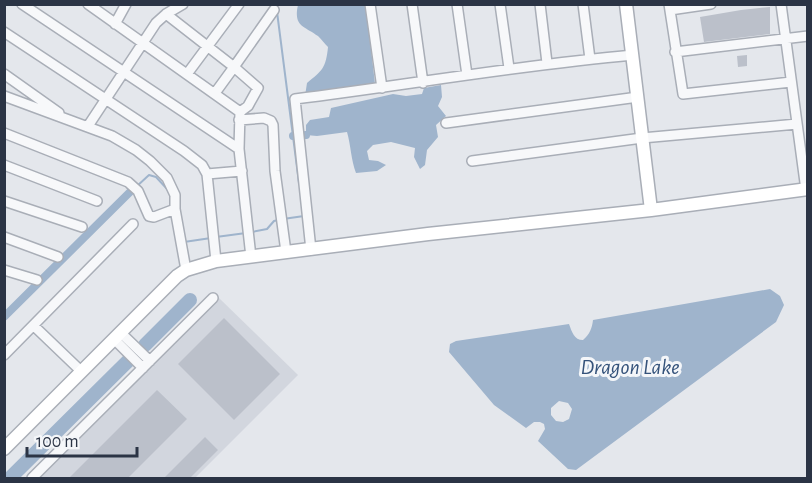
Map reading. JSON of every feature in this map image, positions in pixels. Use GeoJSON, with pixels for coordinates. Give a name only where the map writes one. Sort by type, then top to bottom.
{"type":"FeatureCollection","features":[{"type":"Feature","properties":{"kind":"main road"},"geometry":{"type":"LineString","coordinates":[[626,4],[651,210]]}},
{"type":"Feature","properties":{"kind":"main road"},"geometry":{"type":"LineString","coordinates":[[4,449],[177,276],[186,270],[216,261],[651,210],[807,189]]}},
{"type":"Feature","properties":{"kind":"street"},"geometry":{"type":"LineString","coordinates":[[22,4],[239,149]]}},
{"type":"Feature","properties":{"kind":"street"},"geometry":{"type":"LineString","coordinates":[[115,24],[126,4]]}},
{"type":"Feature","properties":{"kind":"street"},"geometry":{"type":"LineString","coordinates":[[88,126],[156,23],[183,4]]}},
{"type":"Feature","properties":{"kind":"street"},"geometry":{"type":"LineString","coordinates":[[187,74],[239,4]]}},
{"type":"Feature","properties":{"kind":"street"},"geometry":{"type":"LineString","coordinates":[[370,4],[382,88]]}},
{"type":"Feature","properties":{"kind":"street"},"geometry":{"type":"LineString","coordinates":[[412,4],[423,83]]}},
{"type":"Feature","properties":{"kind":"street"},"geometry":{"type":"LineString","coordinates":[[457,4],[467,75]]}},
{"type":"Feature","properties":{"kind":"street"},"geometry":{"type":"LineString","coordinates":[[500,4],[509,68]]}},
{"type":"Feature","properties":{"kind":"street"},"geometry":{"type":"LineString","coordinates":[[540,4],[547,63]]}},
{"type":"Feature","properties":{"kind":"street"},"geometry":{"type":"LineString","coordinates":[[583,4],[590,59]]}},
{"type":"Feature","properties":{"kind":"street"},"geometry":{"type":"LineString","coordinates":[[711,4],[670,7],[683,94],[791,82]]}},
{"type":"Feature","properties":{"kind":"street"},"geometry":{"type":"LineString","coordinates":[[782,4],[807,189]]}},
{"type":"Feature","properties":{"kind":"street"},"geometry":{"type":"LineString","coordinates":[[89,5],[141,44],[214,93],[240,116],[264,118],[271,121],[286,252]]}},
{"type":"Feature","properties":{"kind":"street"},"geometry":{"type":"LineString","coordinates":[[214,93],[274,10]]}},
{"type":"Feature","properties":{"kind":"street"},"geometry":{"type":"LineString","coordinates":[[166,14],[258,88],[240,116],[239,149],[251,257]]}},
{"type":"Feature","properties":{"kind":"street"},"geometry":{"type":"LineString","coordinates":[[4,32],[202,165],[207,174],[216,261]]}},
{"type":"Feature","properties":{"kind":"street"},"geometry":{"type":"LineString","coordinates":[[675,52],[807,36]]}},
{"type":"Feature","properties":{"kind":"street"},"geometry":{"type":"LineString","coordinates":[[311,250],[295,99],[423,83],[547,63],[633,55]]}},
{"type":"Feature","properties":{"kind":"street"},"geometry":{"type":"LineString","coordinates":[[4,74],[69,121]]}},
{"type":"Feature","properties":{"kind":"street"},"geometry":{"type":"LineString","coordinates":[[4,96],[88,126],[124,142],[150,161],[167,178],[176,195],[173,210],[182,242],[186,270]]}},
{"type":"Feature","properties":{"kind":"street"},"geometry":{"type":"LineString","coordinates":[[446,123],[638,97]]}},
{"type":"Feature","properties":{"kind":"street"},"geometry":{"type":"LineString","coordinates":[[472,161],[642,138],[797,124]]}},
{"type":"Feature","properties":{"kind":"street"},"geometry":{"type":"LineString","coordinates":[[4,133],[128,182],[138,191],[149,216],[154,217],[173,210]]}},
{"type":"Feature","properties":{"kind":"street"},"geometry":{"type":"LineString","coordinates":[[4,165],[98,201]]}},
{"type":"Feature","properties":{"kind":"street"},"geometry":{"type":"LineString","coordinates":[[207,174],[242,171]]}},
{"type":"Feature","properties":{"kind":"street"},"geometry":{"type":"LineString","coordinates":[[4,201],[82,227]]}},
{"type":"Feature","properties":{"kind":"street"},"geometry":{"type":"LineString","coordinates":[[4,356],[133,224]]}},
{"type":"Feature","properties":{"kind":"street"},"geometry":{"type":"LineString","coordinates":[[4,237],[58,257]]}},
{"type":"Feature","properties":{"kind":"street"},"geometry":{"type":"LineString","coordinates":[[4,270],[37,280]]}},
{"type":"Feature","properties":{"kind":"street"},"geometry":{"type":"LineString","coordinates":[[32,478],[213,298]]}},
{"type":"Feature","properties":{"kind":"street"},"geometry":{"type":"LineString","coordinates":[[34,326],[82,372]]}},
{"type":"Feature","properties":{"kind":"street"},"geometry":{"type":"LineString","coordinates":[[118,337],[146,364]]}},
{"type":"Feature","properties":{"kind":"shaded area"},"geometry":{"type":"Polygon","coordinates":[[[219,298],[298,375],[195,478],[38,478],[219,298]]]}},
{"type":"Feature","properties":{"kind":"water"},"geometry":{"type":"Polygon","coordinates":[[[298,5],[366,5],[375,84],[305,96],[307,83],[320,72],[326,60],[328,47],[318,36],[301,25],[297,18],[298,5]]]}},
{"type":"Feature","properties":{"kind":"water"},"geometry":{"type":"Polygon","coordinates":[[[441,85],[442,97],[438,106],[446,116],[436,125],[438,137],[427,150],[425,165],[420,169],[414,157],[415,148],[391,142],[373,145],[367,151],[369,160],[386,165],[377,171],[356,173],[347,132],[317,136],[306,135],[306,125],[310,120],[329,117],[331,108],[393,94],[406,96],[422,94],[424,88],[441,85]]]}},
{"type":"Feature","properties":{"kind":"water","name":"Dragon Lake"},"geometry":{"type":"Polygon","coordinates":[[[770,289],[780,296],[784,305],[776,322],[576,470],[568,469],[538,441],[545,429],[544,424],[534,422],[526,428],[494,405],[449,352],[450,344],[456,341],[569,324],[575,337],[583,340],[590,331],[593,320],[770,289]],[[559,401],[551,408],[551,415],[556,421],[563,422],[569,419],[572,409],[568,403],[559,401]]]}},
{"type":"Feature","properties":{"kind":"building"},"geometry":{"type":"Polygon","coordinates":[[[770,7],[770,34],[704,42],[700,17],[770,7]]]}},
{"type":"Feature","properties":{"kind":"building"},"geometry":{"type":"Polygon","coordinates":[[[747,55],[747,66],[738,67],[737,56],[747,55]]]}},
{"type":"Feature","properties":{"kind":"building"},"geometry":{"type":"Polygon","coordinates":[[[224,318],[280,374],[234,420],[178,364],[224,318]]]}},
{"type":"Feature","properties":{"kind":"building"},"geometry":{"type":"Polygon","coordinates":[[[157,390],[187,419],[128,478],[69,478],[157,390]]]}},
{"type":"Feature","properties":{"kind":"building"},"geometry":{"type":"Polygon","coordinates":[[[205,437],[218,450],[190,478],[164,478],[205,437]]]}},
{"type":"Feature","properties":{"kind":"waterway"},"geometry":{"type":"LineString","coordinates":[[276,4],[299,183]]}},
{"type":"Feature","properties":{"kind":"waterway"},"geometry":{"type":"LineString","coordinates":[[293,136],[306,135]]}},
{"type":"Feature","properties":{"kind":"waterway"},"geometry":{"type":"LineString","coordinates":[[136,187],[149,175],[156,177],[168,190]]}},
{"type":"Feature","properties":{"kind":"waterway"},"geometry":{"type":"LineString","coordinates":[[4,317],[133,189]]}},
{"type":"Feature","properties":{"kind":"waterway"},"geometry":{"type":"LineString","coordinates":[[283,219],[304,216]]}},
{"type":"Feature","properties":{"kind":"waterway"},"geometry":{"type":"LineString","coordinates":[[252,232],[267,229],[278,220]]}},
{"type":"Feature","properties":{"kind":"waterway"},"geometry":{"type":"LineString","coordinates":[[216,237],[246,233]]}},
{"type":"Feature","properties":{"kind":"waterway"},"geometry":{"type":"LineString","coordinates":[[184,242],[211,238]]}},
{"type":"Feature","properties":{"kind":"waterway"},"geometry":{"type":"LineString","coordinates":[[145,345],[190,300]]}},
{"type":"Feature","properties":{"kind":"waterway"},"geometry":{"type":"LineString","coordinates":[[10,478],[129,360]]}}]}
